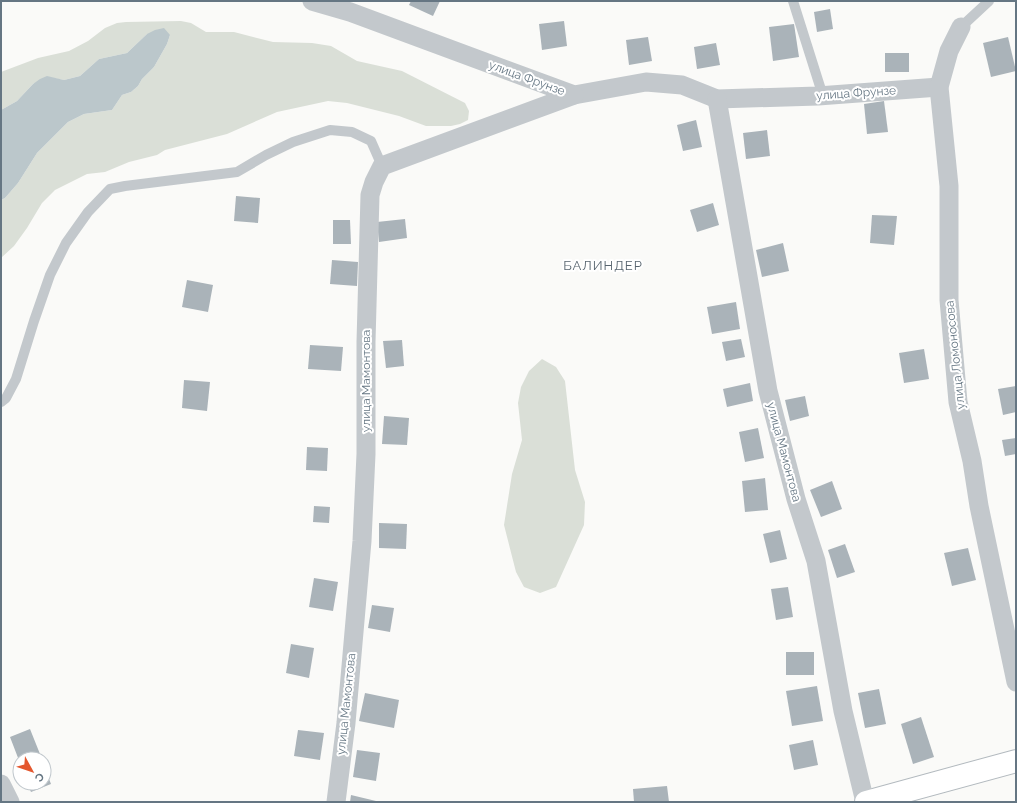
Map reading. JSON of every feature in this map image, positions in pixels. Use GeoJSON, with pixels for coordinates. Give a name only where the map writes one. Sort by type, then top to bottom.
{"type":"FeatureCollection","features":[{"type":"Feature","properties":{"kind":"street","name":"улица Фрунзе"},"geometry":{"type":"LineString","coordinates":[[312,1],[350,12],[574,95],[646,82],[682,85],[717,100],[823,96],[939,87]]}},
{"type":"Feature","properties":{"kind":"street","name":"улица Ломоносова"},"geometry":{"type":"LineString","coordinates":[[961,26],[949,52],[939,87],[950,186],[949,300],[958,402],[972,460],[979,506],[1016,682]]}},
{"type":"Feature","properties":{"kind":"street"},"geometry":{"type":"LineString","coordinates":[[382,166],[574,95]]}},
{"type":"Feature","properties":{"kind":"street","name":"улица Мамонтова"},"geometry":{"type":"LineString","coordinates":[[717,100],[768,391],[796,499],[816,560],[844,711],[866,802]]}},
{"type":"Feature","properties":{"kind":"street","name":"улица Мамонтова"},"geometry":{"type":"LineString","coordinates":[[336,802],[346,723],[362,541],[366,454],[366,342],[370,194],[382,166]]}},
{"type":"Feature","properties":{"kind":"street"},"geometry":{"type":"LineString","coordinates":[[866,802],[1016,761]]}},
{"type":"Feature","properties":{"kind":"street"},"geometry":{"type":"LineString","coordinates":[[1,784],[10,802]]}},
{"type":"Feature","properties":{"kind":"lane"},"geometry":{"type":"LineString","coordinates":[[793,1],[823,96]]}},
{"type":"Feature","properties":{"kind":"lane"},"geometry":{"type":"LineString","coordinates":[[961,26],[988,1]]}},
{"type":"Feature","properties":{"kind":"lane"},"geometry":{"type":"LineString","coordinates":[[1,402],[6,398],[16,378],[48,282],[66,243],[88,212],[110,190],[125,186],[237,172],[266,155],[293,142],[330,130],[352,132],[371,142],[382,166]]}},
{"type":"Feature","properties":{"kind":"shaded area"},"geometry":{"type":"Polygon","coordinates":[[[181,21],[191,23],[206,32],[234,32],[273,42],[312,43],[331,46],[357,61],[402,71],[465,103],[469,111],[468,120],[451,126],[426,126],[399,116],[347,103],[328,101],[277,112],[227,134],[165,150],[157,155],[129,162],[105,172],[87,174],[55,190],[42,203],[14,246],[1,258],[1,200],[5,198],[18,183],[37,153],[68,122],[84,114],[112,110],[122,95],[131,92],[138,86],[142,79],[154,67],[167,44],[170,35],[147,34],[127,53],[99,59],[80,76],[64,80],[47,77],[33,84],[17,101],[1,110],[1,72],[38,58],[69,51],[88,41],[105,28],[117,23],[181,21]]]}},
{"type":"Feature","properties":{"kind":"shaded area"},"geometry":{"type":"Polygon","coordinates":[[[164,28],[170,35],[167,44],[154,67],[142,79],[138,86],[131,92],[122,95],[112,110],[84,114],[68,122],[37,153],[18,183],[5,198],[1,200],[1,110],[17,101],[33,84],[40,79],[47,76],[64,80],[80,76],[99,59],[127,53],[147,34],[164,28]]]}},
{"type":"Feature","properties":{"kind":"shaded area"},"geometry":{"type":"Polygon","coordinates":[[[542,359],[556,367],[565,381],[575,470],[585,502],[584,525],[556,587],[540,593],[524,587],[516,572],[504,525],[512,474],[522,440],[518,403],[521,387],[529,371],[542,359]]]}},
{"type":"Feature","properties":{"kind":"building"},"geometry":{"type":"Polygon","coordinates":[[[411,1],[440,1],[433,16],[409,5],[411,1]]]}},
{"type":"Feature","properties":{"kind":"building"},"geometry":{"type":"Polygon","coordinates":[[[830,9],[833,29],[817,32],[814,12],[830,9]]]}},
{"type":"Feature","properties":{"kind":"building"},"geometry":{"type":"Polygon","coordinates":[[[564,21],[567,46],[542,50],[539,24],[564,21]]]}},
{"type":"Feature","properties":{"kind":"building"},"geometry":{"type":"Polygon","coordinates":[[[794,24],[799,57],[773,61],[769,27],[794,24]]]}},
{"type":"Feature","properties":{"kind":"building"},"geometry":{"type":"Polygon","coordinates":[[[648,37],[652,61],[629,65],[626,40],[648,37]]]}},
{"type":"Feature","properties":{"kind":"building"},"geometry":{"type":"Polygon","coordinates":[[[1008,37],[1016,71],[991,77],[983,43],[1008,37]]]}},
{"type":"Feature","properties":{"kind":"building"},"geometry":{"type":"Polygon","coordinates":[[[716,43],[720,65],[697,69],[694,47],[716,43]]]}},
{"type":"Feature","properties":{"kind":"building"},"geometry":{"type":"Polygon","coordinates":[[[885,53],[909,53],[909,72],[885,72],[885,53]]]}},
{"type":"Feature","properties":{"kind":"building"},"geometry":{"type":"Polygon","coordinates":[[[884,101],[888,132],[867,134],[864,104],[884,101]]]}},
{"type":"Feature","properties":{"kind":"building"},"geometry":{"type":"Polygon","coordinates":[[[696,120],[702,147],[683,151],[677,125],[696,120]]]}},
{"type":"Feature","properties":{"kind":"building"},"geometry":{"type":"Polygon","coordinates":[[[767,130],[770,156],[746,159],[743,133],[767,130]]]}},
{"type":"Feature","properties":{"kind":"building"},"geometry":{"type":"Polygon","coordinates":[[[236,196],[260,198],[258,223],[234,221],[236,196]]]}},
{"type":"Feature","properties":{"kind":"building"},"geometry":{"type":"Polygon","coordinates":[[[713,203],[719,225],[697,232],[690,210],[713,203]]]}},
{"type":"Feature","properties":{"kind":"building"},"geometry":{"type":"Polygon","coordinates":[[[872,215],[897,216],[894,245],[870,243],[872,215]]]}},
{"type":"Feature","properties":{"kind":"building"},"geometry":{"type":"Polygon","coordinates":[[[405,219],[407,238],[379,242],[377,222],[405,219]]]}},
{"type":"Feature","properties":{"kind":"building"},"geometry":{"type":"Polygon","coordinates":[[[333,220],[350,220],[351,244],[333,244],[333,220]]]}},
{"type":"Feature","properties":{"kind":"building"},"geometry":{"type":"Polygon","coordinates":[[[783,243],[789,271],[762,277],[756,250],[783,243]]]}},
{"type":"Feature","properties":{"kind":"building"},"geometry":{"type":"Polygon","coordinates":[[[332,260],[358,262],[357,286],[330,284],[332,260]]]}},
{"type":"Feature","properties":{"kind":"building"},"geometry":{"type":"Polygon","coordinates":[[[187,280],[213,285],[208,312],[182,307],[187,280]]]}},
{"type":"Feature","properties":{"kind":"building"},"geometry":{"type":"Polygon","coordinates":[[[736,302],[740,329],[712,334],[707,307],[736,302]]]}},
{"type":"Feature","properties":{"kind":"building"},"geometry":{"type":"Polygon","coordinates":[[[741,339],[745,357],[726,361],[722,342],[741,339]]]}},
{"type":"Feature","properties":{"kind":"building"},"geometry":{"type":"Polygon","coordinates":[[[402,340],[404,366],[386,368],[383,341],[402,340]]]}},
{"type":"Feature","properties":{"kind":"building"},"geometry":{"type":"Polygon","coordinates":[[[310,345],[343,347],[341,371],[308,369],[310,345]]]}},
{"type":"Feature","properties":{"kind":"building"},"geometry":{"type":"Polygon","coordinates":[[[924,349],[929,379],[904,383],[899,353],[924,349]]]}},
{"type":"Feature","properties":{"kind":"building"},"geometry":{"type":"Polygon","coordinates":[[[184,380],[210,382],[207,411],[182,408],[184,380]]]}},
{"type":"Feature","properties":{"kind":"building"},"geometry":{"type":"Polygon","coordinates":[[[750,383],[753,401],[727,407],[723,389],[750,383]]]}},
{"type":"Feature","properties":{"kind":"building"},"geometry":{"type":"Polygon","coordinates":[[[1016,386],[1016,412],[1003,415],[998,389],[1016,386]]]}},
{"type":"Feature","properties":{"kind":"building"},"geometry":{"type":"Polygon","coordinates":[[[805,396],[809,416],[790,421],[785,400],[805,396]]]}},
{"type":"Feature","properties":{"kind":"building"},"geometry":{"type":"Polygon","coordinates":[[[384,416],[409,418],[407,445],[382,444],[384,416]]]}},
{"type":"Feature","properties":{"kind":"building"},"geometry":{"type":"Polygon","coordinates":[[[758,428],[764,458],[745,462],[739,432],[758,428]]]}},
{"type":"Feature","properties":{"kind":"building"},"geometry":{"type":"Polygon","coordinates":[[[1016,438],[1016,454],[1005,456],[1002,440],[1016,438]]]}},
{"type":"Feature","properties":{"kind":"building"},"geometry":{"type":"Polygon","coordinates":[[[307,447],[328,448],[327,471],[306,470],[307,447]]]}},
{"type":"Feature","properties":{"kind":"building"},"geometry":{"type":"Polygon","coordinates":[[[765,478],[768,510],[745,512],[742,481],[765,478]]]}},
{"type":"Feature","properties":{"kind":"building"},"geometry":{"type":"Polygon","coordinates":[[[832,481],[842,509],[821,517],[810,490],[832,481]]]}},
{"type":"Feature","properties":{"kind":"building"},"geometry":{"type":"Polygon","coordinates":[[[314,506],[330,507],[329,523],[313,522],[314,506]]]}},
{"type":"Feature","properties":{"kind":"building"},"geometry":{"type":"Polygon","coordinates":[[[379,523],[407,524],[406,549],[379,548],[379,523]]]}},
{"type":"Feature","properties":{"kind":"building"},"geometry":{"type":"Polygon","coordinates":[[[780,530],[787,559],[770,563],[763,534],[780,530]]]}},
{"type":"Feature","properties":{"kind":"building"},"geometry":{"type":"Polygon","coordinates":[[[845,544],[855,572],[837,578],[828,550],[845,544]]]}},
{"type":"Feature","properties":{"kind":"building"},"geometry":{"type":"Polygon","coordinates":[[[968,548],[976,580],[952,586],[944,553],[968,548]]]}},
{"type":"Feature","properties":{"kind":"building"},"geometry":{"type":"Polygon","coordinates":[[[314,578],[338,582],[333,611],[309,607],[314,578]]]}},
{"type":"Feature","properties":{"kind":"building"},"geometry":{"type":"Polygon","coordinates":[[[788,587],[793,617],[776,620],[771,589],[788,587]]]}},
{"type":"Feature","properties":{"kind":"building"},"geometry":{"type":"Polygon","coordinates":[[[372,605],[394,608],[390,632],[368,628],[372,605]]]}},
{"type":"Feature","properties":{"kind":"building"},"geometry":{"type":"Polygon","coordinates":[[[291,644],[314,648],[309,678],[286,673],[291,644]]]}},
{"type":"Feature","properties":{"kind":"building"},"geometry":{"type":"Polygon","coordinates":[[[786,652],[814,652],[814,675],[786,675],[786,652]]]}},
{"type":"Feature","properties":{"kind":"building"},"geometry":{"type":"Polygon","coordinates":[[[817,686],[823,721],[792,726],[786,691],[817,686]]]}},
{"type":"Feature","properties":{"kind":"building"},"geometry":{"type":"Polygon","coordinates":[[[879,689],[886,724],[865,728],[858,693],[879,689]]]}},
{"type":"Feature","properties":{"kind":"building"},"geometry":{"type":"Polygon","coordinates":[[[365,693],[399,700],[394,728],[359,721],[365,693]]]}},
{"type":"Feature","properties":{"kind":"building"},"geometry":{"type":"Polygon","coordinates":[[[921,717],[934,757],[913,764],[901,724],[921,717]]]}},
{"type":"Feature","properties":{"kind":"building"},"geometry":{"type":"Polygon","coordinates":[[[30,729],[39,751],[15,751],[10,737],[30,729]]]}},
{"type":"Feature","properties":{"kind":"building"},"geometry":{"type":"Polygon","coordinates":[[[298,730],[324,733],[320,760],[294,756],[298,730]]]}},
{"type":"Feature","properties":{"kind":"building"},"geometry":{"type":"Polygon","coordinates":[[[813,740],[818,765],[794,770],[789,745],[813,740]]]}},
{"type":"Feature","properties":{"kind":"building"},"geometry":{"type":"Polygon","coordinates":[[[357,750],[380,753],[376,781],[353,777],[357,750]]]}},
{"type":"Feature","properties":{"kind":"building"},"geometry":{"type":"Polygon","coordinates":[[[667,786],[669,802],[634,802],[633,789],[667,786]]]}},
{"type":"Feature","properties":{"kind":"building"},"geometry":{"type":"Polygon","coordinates":[[[351,795],[376,801],[376,802],[350,802],[351,795]]]}},
{"type":"Feature","properties":{"kind":"district","name":"БАЛИНДЕР"},"geometry":{"type":"Point","coordinates":[603,265]}}]}
